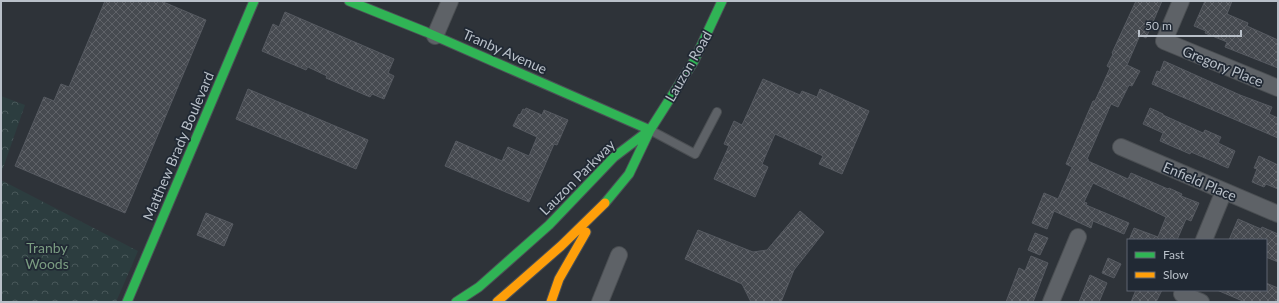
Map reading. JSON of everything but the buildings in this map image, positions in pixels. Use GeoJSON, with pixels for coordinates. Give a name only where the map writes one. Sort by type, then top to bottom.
{"type":"FeatureCollection","features":[{"type":"Feature","properties":{"kind":"main road","name":"Matthew Brady Boulevard"},"geometry":{"type":"LineString","coordinates":[[127,302],[254,1]]}},
{"type":"Feature","properties":{"kind":"main road","name":"Tranby Avenue"},"geometry":{"type":"LineString","coordinates":[[349,1],[435,36],[650,130]]}},
{"type":"Feature","properties":{"kind":"main road","name":"Lauzon Road"},"geometry":{"type":"LineString","coordinates":[[650,130],[694,61],[722,1]]}},
{"type":"Feature","properties":{"kind":"main road","name":"Lauzon Parkway"},"geometry":{"type":"LineString","coordinates":[[497,302],[561,246],[601,208],[629,174],[650,130]]}},
{"type":"Feature","properties":{"kind":"main road","name":"Lauzon Parkway"},"geometry":{"type":"LineString","coordinates":[[456,302],[479,287],[543,230],[614,157],[650,130]]}},
{"type":"Feature","properties":{"kind":"main road"},"geometry":{"type":"LineString","coordinates":[[551,302],[559,279],[601,208]]}},
{"type":"Feature","properties":{"kind":"street"},"geometry":{"type":"LineString","coordinates":[[435,36],[450,1]]}},
{"type":"Feature","properties":{"kind":"street","name":"Gregory Place"},"geometry":{"type":"LineString","coordinates":[[1182,1],[1164,41],[1278,88]]}},
{"type":"Feature","properties":{"kind":"street","name":"Enfield Place"},"geometry":{"type":"LineString","coordinates":[[1121,147],[1278,214]]}},
{"type":"Feature","properties":{"kind":"street"},"geometry":{"type":"LineString","coordinates":[[1204,239],[1224,192]]}},
{"type":"Feature","properties":{"kind":"street"},"geometry":{"type":"LineString","coordinates":[[1051,302],[1078,236]]}},
{"type":"Feature","properties":{"kind":"street"},"geometry":{"type":"LineString","coordinates":[[600,302],[619,256]]}},
{"type":"Feature","properties":{"kind":"street"},"geometry":{"type":"LineString","coordinates":[[1184,291],[1182,294],[1201,302]]}},
{"type":"Feature","properties":{"kind":"lane"},"geometry":{"type":"LineString","coordinates":[[650,130],[695,154],[717,112]]}},
{"type":"Feature","properties":{"kind":"green space"},"geometry":{"type":"Polygon","coordinates":[[[1,96],[25,105],[1,174],[1,96]]]}},
{"type":"Feature","properties":{"kind":"green space","name":"Tranby Woods"},"geometry":{"type":"Polygon","coordinates":[[[1,180],[138,251],[116,302],[1,302],[1,180]]]}},
{"type":"Feature","properties":{"kind":"traffic: fast"},"geometry":{"type":"LineString","coordinates":[[127,302],[254,1]]}},
{"type":"Feature","properties":{"kind":"traffic: fast"},"geometry":{"type":"LineString","coordinates":[[349,1],[426,32],[650,130]]}},
{"type":"Feature","properties":{"kind":"traffic: fast"},"geometry":{"type":"LineString","coordinates":[[605,203],[629,174],[650,130],[694,61],[722,1]]}},
{"type":"Feature","properties":{"kind":"traffic: fast"},"geometry":{"type":"LineString","coordinates":[[456,302],[479,287],[549,225],[614,157],[647,132]]}},
{"type":"Feature","properties":{"kind":"traffic: slow"},"geometry":{"type":"LineString","coordinates":[[497,302],[561,246],[605,203]]}},
{"type":"Feature","properties":{"kind":"traffic: slow"},"geometry":{"type":"LineString","coordinates":[[551,302],[559,279],[586,232]]}}]}
